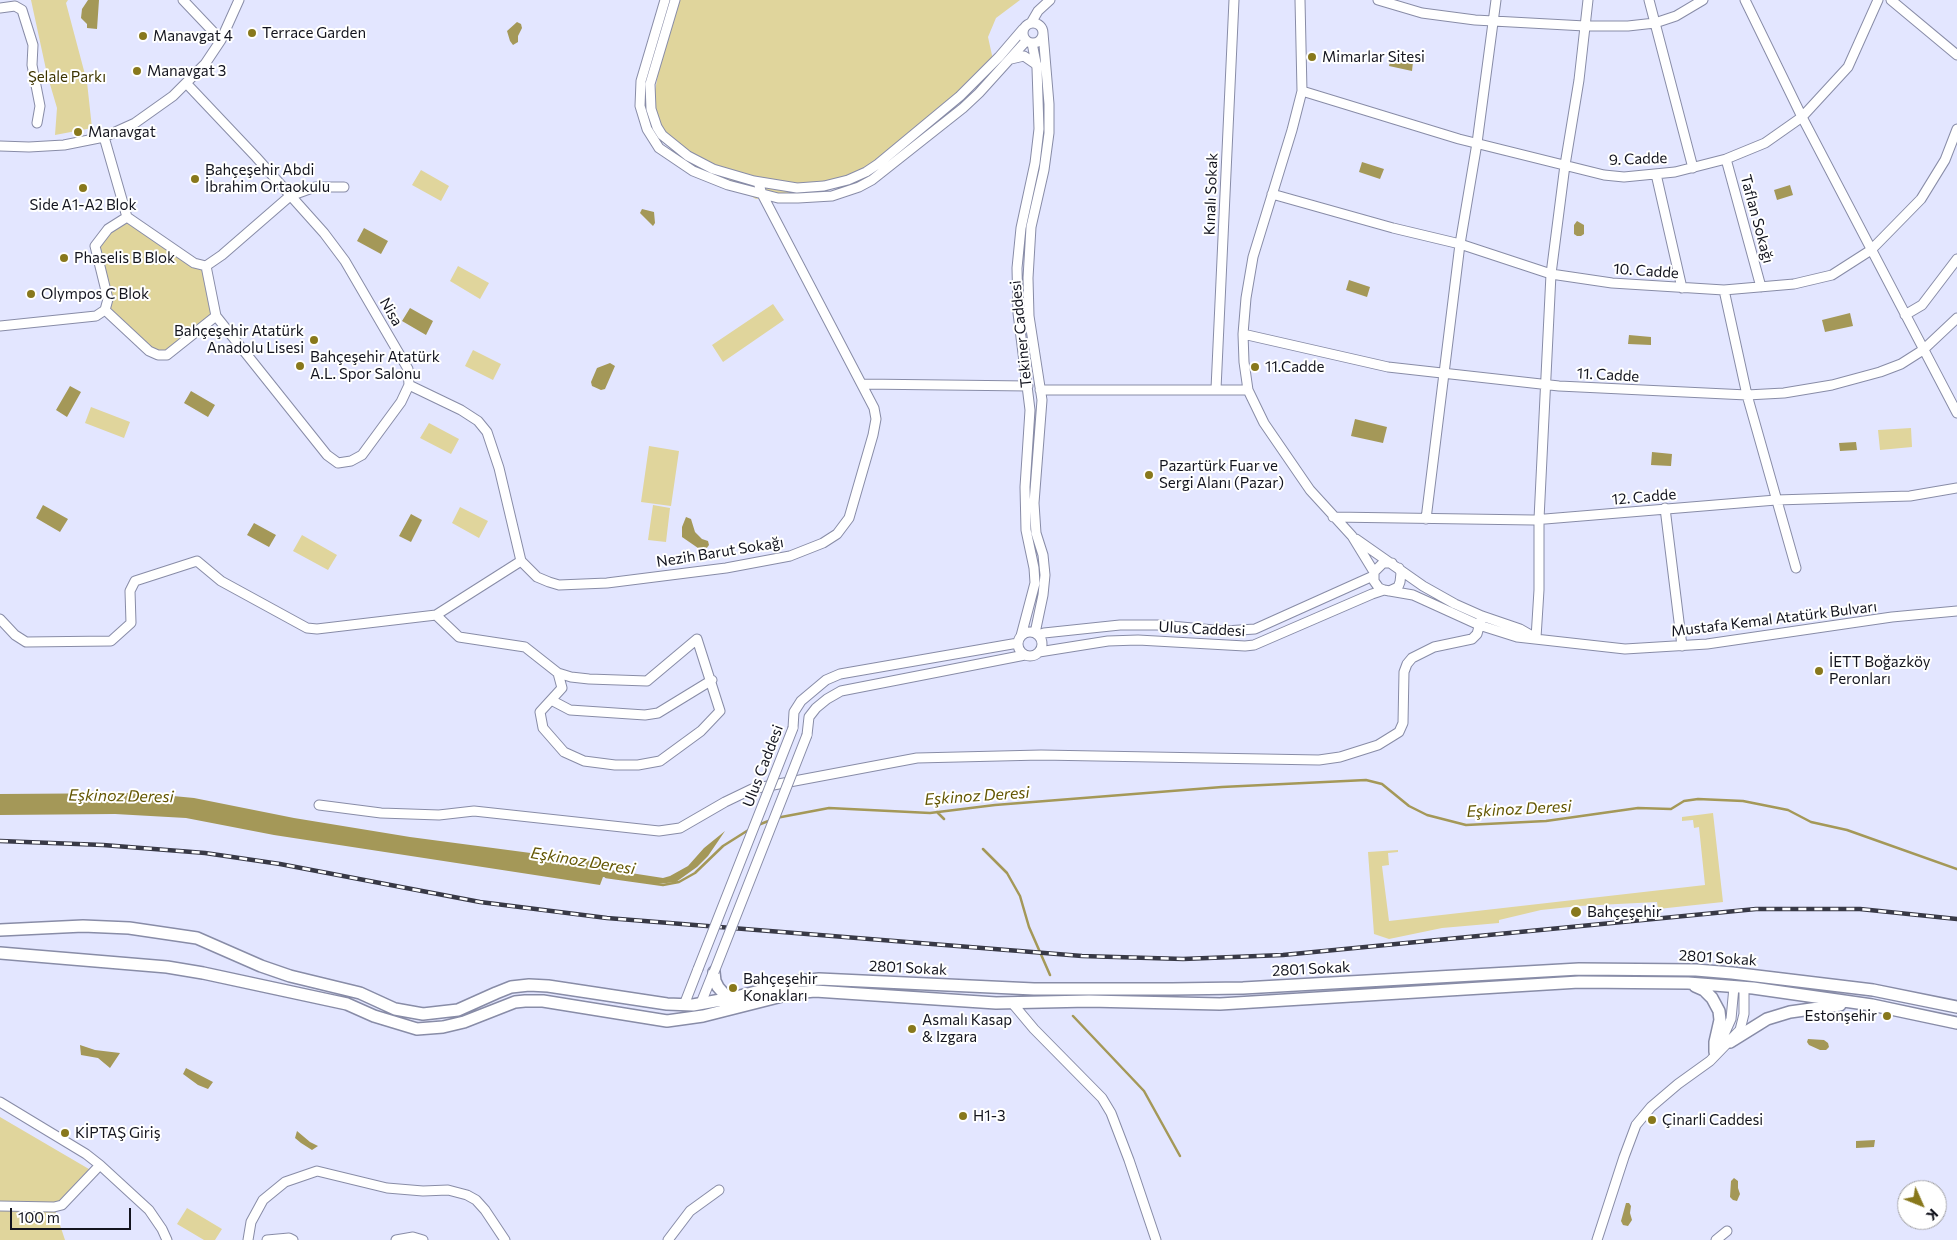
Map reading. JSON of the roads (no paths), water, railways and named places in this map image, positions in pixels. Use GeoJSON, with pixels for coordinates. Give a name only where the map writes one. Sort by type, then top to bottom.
{"type":"FeatureCollection","features":[{"type":"Feature","properties":{"kind":"main road","name":"2801 Sokak"},"geometry":{"type":"LineString","coordinates":[[0,930],[82,926],[129,928],[197,938],[290,976],[360,993],[395,1009],[431,1014],[458,1010],[496,993],[529,985],[548,986],[687,1008],[701,1003],[732,998],[799,981],[819,979],[1052,989],[1243,988],[1579,969],[1696,970],[1732,973],[1873,990],[1957,1007]]}},
{"type":"Feature","properties":{"kind":"main road"},"geometry":{"type":"LineString","coordinates":[[0,953],[166,967],[203,973],[347,1004],[374,1016],[417,1029],[443,1027],[464,1022],[515,1002],[543,1000],[588,1003],[675,1016],[687,1008],[703,1016]]}},
{"type":"Feature","properties":{"kind":"main road"},"geometry":{"type":"LineString","coordinates":[[714,972],[718,987],[725,995],[732,998]]}},
{"type":"Feature","properties":{"kind":"main road"},"geometry":{"type":"LineString","coordinates":[[1732,973],[1740,985],[1754,981],[1840,991],[1873,990]]}},
{"type":"Feature","properties":{"kind":"main road","name":"2801 Sokak"},"geometry":{"type":"LineString","coordinates":[[543,1000],[667,1021],[703,1016],[794,992],[815,991],[1013,1004],[1089,1001],[1220,1004],[1580,982],[1688,983],[1740,985],[1908,1012],[1957,1023]]}},
{"type":"Feature","properties":{"kind":"main road"},"geometry":{"type":"LineString","coordinates":[[1688,983],[1704,990],[1712,998],[1719,1011],[1720,1020],[1713,1056]]}},
{"type":"Feature","properties":{"kind":"main road"},"geometry":{"type":"LineString","coordinates":[[1013,1004],[1012,999],[1014,996],[1040,995],[1052,989]]}},
{"type":"Feature","properties":{"kind":"main road"},"geometry":{"type":"LineString","coordinates":[[1730,1042],[1767,1020],[1790,1012],[1818,1007],[1858,1004]]}},
{"type":"Feature","properties":{"kind":"street"},"geometry":{"type":"LineString","coordinates":[[184,0],[221,40]]}},
{"type":"Feature","properties":{"kind":"street"},"geometry":{"type":"LineString","coordinates":[[0,146],[64,145],[104,137],[136,122],[173,96],[205,64],[221,40],[239,0]]}},
{"type":"Feature","properties":{"kind":"street"},"geometry":{"type":"LineString","coordinates":[[669,4],[650,84],[651,109],[657,127],[670,143],[700,163],[734,176],[797,188],[817,187],[848,180],[866,172],[894,152],[960,96],[999,57],[1042,6],[1050,0]]}},
{"type":"Feature","properties":{"kind":"street","name":"Kınalı Sokak"},"geometry":{"type":"LineString","coordinates":[[1216,390],[1234,0]]}},
{"type":"Feature","properties":{"kind":"street"},"geometry":{"type":"LineString","coordinates":[[1300,0],[1302,91],[1253,257],[1246,298],[1243,334],[1244,362],[1248,390],[1264,423],[1310,490],[1352,536],[1365,556],[1376,585],[1386,591],[1398,586],[1400,582],[1401,573],[1395,565],[1383,563],[1373,574]]}},
{"type":"Feature","properties":{"kind":"street"},"geometry":{"type":"LineString","coordinates":[[1378,0],[1422,13],[1492,22],[1585,26],[1628,26],[1655,22],[1676,16],[1703,0]]}},
{"type":"Feature","properties":{"kind":"street"},"geometry":{"type":"LineString","coordinates":[[1426,519],[1460,244],[1477,144],[1496,0]]}},
{"type":"Feature","properties":{"kind":"street"},"geometry":{"type":"LineString","coordinates":[[1536,638],[1539,590],[1539,519],[1552,274],[1588,0]]}},
{"type":"Feature","properties":{"kind":"street"},"geometry":{"type":"LineString","coordinates":[[1649,0],[1693,168]]}},
{"type":"Feature","properties":{"kind":"street"},"geometry":{"type":"LineString","coordinates":[[1745,0],[1802,117],[1957,413]]}},
{"type":"Feature","properties":{"kind":"street","name":"9. Cadde"},"geometry":{"type":"LineString","coordinates":[[1302,91],[1477,144],[1604,175],[1656,174],[1693,168],[1726,159],[1765,144],[1802,117],[1848,67],[1878,0]]}},
{"type":"Feature","properties":{"kind":"street"},"geometry":{"type":"LineString","coordinates":[[1891,0],[1957,55]]}},
{"type":"Feature","properties":{"kind":"street"},"geometry":{"type":"LineString","coordinates":[[669,4],[640,87],[640,106],[647,129],[659,148],[693,171],[712,179],[778,198],[832,196],[860,187],[894,164],[963,108],[1029,42],[1041,39],[1043,33],[1040,26],[1027,26]]}},
{"type":"Feature","properties":{"kind":"street"},"geometry":{"type":"LineString","coordinates":[[0,8],[14,6],[22,10],[33,45],[32,65],[40,106],[37,123]]}},
{"type":"Feature","properties":{"kind":"street","name":"Tekiner Caddesi"},"geometry":{"type":"LineString","coordinates":[[1019,640],[1035,583],[1026,530],[1025,500],[1030,410],[1018,313],[1017,268],[1021,228],[1035,163],[1039,129],[1037,65],[1029,42],[1023,36],[1027,26]]}},
{"type":"Feature","properties":{"kind":"street","name":"Tekiner Caddesi"},"geometry":{"type":"LineString","coordinates":[[1037,634],[1045,575],[1036,533],[1034,504],[1042,410],[1029,316],[1028,278],[1031,227],[1049,133],[1049,104],[1043,33]]}},
{"type":"Feature","properties":{"kind":"street"},"geometry":{"type":"LineString","coordinates":[[1010,59],[1024,56],[1037,65]]}},
{"type":"Feature","properties":{"kind":"street","name":"Nisa"},"geometry":{"type":"LineString","coordinates":[[186,83],[324,233],[345,261],[408,369],[409,385]]}},
{"type":"Feature","properties":{"kind":"street","name":"10. Cadde"},"geometry":{"type":"LineString","coordinates":[[1272,194],[1394,228],[1460,244],[1552,274],[1612,283],[1724,290],[1794,284],[1832,275],[1871,250],[1921,199],[1945,160],[1957,129]]}},
{"type":"Feature","properties":{"kind":"street"},"geometry":{"type":"LineString","coordinates":[[104,137],[127,217],[194,263],[206,266],[222,255],[290,196],[316,187],[344,187]]}},
{"type":"Feature","properties":{"kind":"street","name":"Taflan Sokağı"},"geometry":{"type":"LineString","coordinates":[[1726,159],[1761,287]]}},
{"type":"Feature","properties":{"kind":"street"},"geometry":{"type":"LineString","coordinates":[[1656,174],[1682,288]]}},
{"type":"Feature","properties":{"kind":"street","name":"Nezih Barut Sokağı"},"geometry":{"type":"LineString","coordinates":[[521,561],[538,577],[559,585],[607,583],[726,568],[790,556],[823,543],[837,534],[849,518],[873,435],[876,419],[874,408],[762,194],[758,182]]}},
{"type":"Feature","properties":{"kind":"street"},"geometry":{"type":"LineString","coordinates":[[0,326],[96,316],[105,310],[108,299],[95,246],[108,228],[127,217]]}},
{"type":"Feature","properties":{"kind":"street"},"geometry":{"type":"LineString","coordinates":[[1905,315],[1922,305],[1957,259]]}},
{"type":"Feature","properties":{"kind":"street"},"geometry":{"type":"LineString","coordinates":[[0,619],[14,635],[26,642],[110,641],[131,623],[130,591],[135,582],[197,561],[221,582],[306,628],[317,630],[436,615],[521,561],[500,468],[486,432],[478,421],[461,410],[409,385],[401,402],[362,455],[351,461],[338,463],[327,455],[216,316],[206,266]]}},
{"type":"Feature","properties":{"kind":"street"},"geometry":{"type":"LineString","coordinates":[[1724,290],[1747,395],[1796,568]]}},
{"type":"Feature","properties":{"kind":"street"},"geometry":{"type":"LineString","coordinates":[[105,310],[149,351],[158,355],[167,355],[216,316]]}},
{"type":"Feature","properties":{"kind":"street","name":"11. Cadde"},"geometry":{"type":"LineString","coordinates":[[1243,334],[1388,367],[1545,385],[1747,395],[1784,393],[1856,379],[1901,364],[1923,350],[1957,318]]}},
{"type":"Feature","properties":{"kind":"street"},"geometry":{"type":"LineString","coordinates":[[862,384],[1028,386]]}},
{"type":"Feature","properties":{"kind":"street"},"geometry":{"type":"LineString","coordinates":[[1040,390],[1248,390]]}},
{"type":"Feature","properties":{"kind":"street","name":"12. Cadde"},"geometry":{"type":"LineString","coordinates":[[1333,517],[1539,519],[1776,500],[1910,496],[1957,488]]}},
{"type":"Feature","properties":{"kind":"street"},"geometry":{"type":"LineString","coordinates":[[1665,508],[1682,646]]}},
{"type":"Feature","properties":{"kind":"street","name":"Mustafa Kemal Atatürk Bulvarı"},"geometry":{"type":"LineString","coordinates":[[1352,536],[1423,586],[1481,620]]}},
{"type":"Feature","properties":{"kind":"street","name":"Ulus Caddesi"},"geometry":{"type":"LineString","coordinates":[[687,1008],[698,969],[794,728],[794,712],[801,701],[826,680],[840,674],[1019,640],[1028,632],[1037,634],[1120,625],[1160,625],[1225,631],[1255,629],[1373,574]]}},
{"type":"Feature","properties":{"kind":"street","name":"Ulus Caddesi"},"geometry":{"type":"LineString","coordinates":[[701,1003],[807,735],[810,717],[816,708],[827,698],[841,691],[1025,655],[1032,656],[1039,652],[1118,640],[1254,645],[1372,594],[1386,591]]}},
{"type":"Feature","properties":{"kind":"street","name":"Mustafa Kemal Atatürk Bulvarı"},"geometry":{"type":"LineString","coordinates":[[1386,591],[1413,595],[1481,620],[1517,637],[1625,649],[1707,644],[1892,617],[1957,611]]}},
{"type":"Feature","properties":{"kind":"street"},"geometry":{"type":"LineString","coordinates":[[436,615],[459,637],[525,647],[558,672],[571,677],[589,679],[647,680],[698,639],[720,711],[701,731],[660,761],[638,765],[614,765],[584,761],[564,752],[543,728],[540,712],[562,688],[558,672]]}},
{"type":"Feature","properties":{"kind":"street"},"geometry":{"type":"LineString","coordinates":[[319,805],[381,812],[439,815],[474,811],[659,831],[680,828],[752,789],[917,758],[1041,755],[1319,760],[1340,757],[1378,745],[1399,732],[1403,723],[1404,672],[1407,664],[1412,658],[1434,647],[1472,639],[1477,634],[1481,620]]}},
{"type":"Feature","properties":{"kind":"street"},"geometry":{"type":"LineString","coordinates":[[1037,634],[1042,642],[1039,652]]}},
{"type":"Feature","properties":{"kind":"street"},"geometry":{"type":"LineString","coordinates":[[1019,640],[1020,650],[1025,655]]}},
{"type":"Feature","properties":{"kind":"street"},"geometry":{"type":"LineString","coordinates":[[551,700],[570,710],[644,715],[658,712],[712,680]]}},
{"type":"Feature","properties":{"kind":"street"},"geometry":{"type":"LineString","coordinates":[[1597,1240],[1636,1125],[1651,1108],[1730,1042],[1740,1030],[1743,1022],[1745,1002],[1740,985]]}},
{"type":"Feature","properties":{"kind":"street"},"geometry":{"type":"LineString","coordinates":[[1713,1056],[1723,1041],[1740,985]]}},
{"type":"Feature","properties":{"kind":"street"},"geometry":{"type":"LineString","coordinates":[[1013,1004],[1034,1029],[1102,1098],[1111,1113],[1129,1160],[1156,1240]]}},
{"type":"Feature","properties":{"kind":"street"},"geometry":{"type":"LineString","coordinates":[[0,1102],[86,1154],[100,1165],[149,1210],[167,1240]]}},
{"type":"Feature","properties":{"kind":"street"},"geometry":{"type":"LineString","coordinates":[[0,1206],[54,1207],[62,1204],[100,1165]]}},
{"type":"Feature","properties":{"kind":"street"},"geometry":{"type":"LineString","coordinates":[[248,1240],[251,1222],[263,1200],[285,1182],[317,1171],[387,1188],[423,1192],[448,1190],[467,1195],[476,1200],[485,1210],[505,1240]]}},
{"type":"Feature","properties":{"kind":"street"},"geometry":{"type":"LineString","coordinates":[[668,1240],[690,1211],[719,1190]]}},
{"type":"Feature","properties":{"kind":"street"},"geometry":{"type":"LineString","coordinates":[[1716,1240],[1727,1231]]}},
{"type":"Feature","properties":{"kind":"street"},"geometry":{"type":"LineString","coordinates":[[396,1240],[412,1237],[423,1240]]}},
{"type":"Feature","properties":{"kind":"street"},"geometry":{"type":"LineString","coordinates":[[267,1240],[289,1238],[293,1240]]}},
{"type":"Feature","properties":{"kind":"water"},"geometry":{"type":"Polygon","coordinates":[[[88,0],[99,0],[97,29],[87,28],[87,24],[81,18],[82,9],[88,0]]]}},
{"type":"Feature","properties":{"kind":"water"},"geometry":{"type":"Polygon","coordinates":[[[517,22],[521,24],[522,28],[518,36],[518,42],[513,45],[507,31],[517,22]]]}},
{"type":"Feature","properties":{"kind":"water"},"geometry":{"type":"Polygon","coordinates":[[[1391,57],[1413,62],[1412,71],[1389,66],[1391,57]]]}},
{"type":"Feature","properties":{"kind":"water"},"geometry":{"type":"Polygon","coordinates":[[[1362,162],[1384,169],[1380,179],[1359,172],[1362,162]]]}},
{"type":"Feature","properties":{"kind":"water"},"geometry":{"type":"Polygon","coordinates":[[[1790,185],[1793,195],[1777,200],[1774,190],[1790,185]]]}},
{"type":"Feature","properties":{"kind":"water"},"geometry":{"type":"Polygon","coordinates":[[[642,209],[654,212],[655,223],[653,226],[640,213],[642,209]]]}},
{"type":"Feature","properties":{"kind":"water"},"geometry":{"type":"Polygon","coordinates":[[[1577,221],[1584,225],[1584,234],[1581,236],[1574,234],[1574,225],[1577,221]]]}},
{"type":"Feature","properties":{"kind":"water"},"geometry":{"type":"Polygon","coordinates":[[[364,228],[388,241],[381,254],[357,241],[364,228]]]}},
{"type":"Feature","properties":{"kind":"water"},"geometry":{"type":"Polygon","coordinates":[[[1349,280],[1370,287],[1367,297],[1346,290],[1349,280]]]}},
{"type":"Feature","properties":{"kind":"water"},"geometry":{"type":"Polygon","coordinates":[[[410,308],[433,321],[426,335],[402,321],[410,308]]]}},
{"type":"Feature","properties":{"kind":"water"},"geometry":{"type":"Polygon","coordinates":[[[1850,313],[1853,326],[1825,332],[1822,320],[1850,313]]]}},
{"type":"Feature","properties":{"kind":"water"},"geometry":{"type":"Polygon","coordinates":[[[1629,335],[1651,337],[1651,345],[1628,344],[1629,335]]]}},
{"type":"Feature","properties":{"kind":"water"},"geometry":{"type":"Polygon","coordinates":[[[610,363],[615,366],[605,389],[601,390],[592,386],[591,382],[597,368],[610,363]]]}},
{"type":"Feature","properties":{"kind":"water"},"geometry":{"type":"Polygon","coordinates":[[[70,386],[81,392],[67,417],[56,410],[70,386]]]}},
{"type":"Feature","properties":{"kind":"water"},"geometry":{"type":"Polygon","coordinates":[[[191,391],[215,405],[208,417],[184,403],[191,391]]]}},
{"type":"Feature","properties":{"kind":"water"},"geometry":{"type":"Polygon","coordinates":[[[1355,419],[1387,427],[1383,443],[1351,436],[1355,419]]]}},
{"type":"Feature","properties":{"kind":"water"},"geometry":{"type":"Polygon","coordinates":[[[1856,442],[1857,450],[1840,451],[1839,443],[1856,442]]]}},
{"type":"Feature","properties":{"kind":"water"},"geometry":{"type":"Polygon","coordinates":[[[1652,452],[1672,454],[1671,466],[1651,465],[1652,452]]]}},
{"type":"Feature","properties":{"kind":"water"},"geometry":{"type":"Polygon","coordinates":[[[43,505],[68,519],[60,532],[36,518],[43,505]]]}},
{"type":"Feature","properties":{"kind":"water"},"geometry":{"type":"Polygon","coordinates":[[[411,514],[422,520],[411,542],[399,536],[411,514]]]}},
{"type":"Feature","properties":{"kind":"water"},"geometry":{"type":"Polygon","coordinates":[[[686,517],[691,519],[695,532],[702,539],[708,541],[709,545],[706,549],[698,548],[682,537],[682,527],[686,517]]]}},
{"type":"Feature","properties":{"kind":"water"},"geometry":{"type":"Polygon","coordinates":[[[254,523],[276,535],[269,547],[247,535],[254,523]]]}},
{"type":"Feature","properties":{"kind":"water"},"geometry":{"type":"Polygon","coordinates":[[[142,793],[194,798],[294,818],[410,837],[606,863],[605,869],[663,878],[688,866],[704,848],[725,831],[708,856],[697,867],[676,882],[657,884],[603,877],[600,885],[274,835],[186,818],[115,814],[0,815],[0,794],[142,793]]]}},
{"type":"Feature","properties":{"kind":"water"},"geometry":{"type":"Polygon","coordinates":[[[1808,1039],[1824,1040],[1828,1043],[1829,1047],[1826,1050],[1820,1050],[1809,1045],[1808,1039]]]}},
{"type":"Feature","properties":{"kind":"water"},"geometry":{"type":"Polygon","coordinates":[[[80,1045],[95,1050],[120,1053],[110,1068],[98,1058],[81,1055],[80,1045]]]}},
{"type":"Feature","properties":{"kind":"water"},"geometry":{"type":"Polygon","coordinates":[[[186,1068],[213,1082],[208,1089],[198,1085],[183,1074],[186,1068]]]}},
{"type":"Feature","properties":{"kind":"water"},"geometry":{"type":"Polygon","coordinates":[[[297,1131],[318,1146],[312,1150],[301,1143],[295,1138],[297,1131]]]}},
{"type":"Feature","properties":{"kind":"water"},"geometry":{"type":"Polygon","coordinates":[[[1875,1140],[1874,1147],[1856,1148],[1856,1141],[1875,1140]]]}},
{"type":"Feature","properties":{"kind":"water"},"geometry":{"type":"Polygon","coordinates":[[[1734,1178],[1738,1181],[1740,1194],[1737,1201],[1730,1197],[1731,1181],[1734,1178]]]}},
{"type":"Feature","properties":{"kind":"water"},"geometry":{"type":"Polygon","coordinates":[[[1626,1203],[1629,1203],[1631,1206],[1632,1220],[1628,1226],[1623,1225],[1621,1221],[1626,1203]]]}},
{"type":"Feature","properties":{"kind":"waterway","name":"Eşkinoz Deresi"},"geometry":{"type":"LineString","coordinates":[[776,818],[829,808],[930,813],[995,805],[1222,787],[1366,780],[1382,784],[1409,806],[1427,815],[1466,825],[1546,821],[1638,808],[1671,809],[1684,801],[1698,799],[1743,801],[1788,810],[1811,822],[1847,830],[1957,869]]}},
{"type":"Feature","properties":{"kind":"waterway","name":"Eşkinoz Deresi"},"geometry":{"type":"LineString","coordinates":[[937,812],[944,819]]}},
{"type":"Feature","properties":{"kind":"waterway","name":"Eşkinoz Deresi"},"geometry":{"type":"LineString","coordinates":[[758,825],[771,820]]}},
{"type":"Feature","properties":{"kind":"waterway","name":"Eşkinoz Deresi"},"geometry":{"type":"LineString","coordinates":[[606,877],[663,885],[679,882],[695,873],[723,846],[750,829]]}},
{"type":"Feature","properties":{"kind":"waterway"},"geometry":{"type":"LineString","coordinates":[[983,849],[1007,873],[1020,896],[1029,927],[1050,975]]}},
{"type":"Feature","properties":{"kind":"waterway"},"geometry":{"type":"LineString","coordinates":[[1073,1016],[1144,1091],[1180,1156]]}},
{"type":"Feature","properties":{"kind":"railway"},"geometry":{"type":"LineString","coordinates":[[0,841],[103,845],[205,853],[280,864],[480,902],[607,918],[1082,956],[1183,959],[1283,955],[1756,909],[1860,909],[1957,919]]}},
{"type":"Feature","properties":{"kind":"place","name":"Terrace Garden"},"geometry":{"type":"Point","coordinates":[252,33]}},
{"type":"Feature","properties":{"kind":"place","name":"Manavgat 4"},"geometry":{"type":"Point","coordinates":[143,36]}},
{"type":"Feature","properties":{"kind":"place","name":"Mimarlar Sitesi"},"geometry":{"type":"Point","coordinates":[1312,57]}},
{"type":"Feature","properties":{"kind":"place","name":"Manavgat 3"},"geometry":{"type":"Point","coordinates":[137,71]}},
{"type":"Feature","properties":{"kind":"place","name":"Manavgat"},"geometry":{"type":"Point","coordinates":[78,132]}},
{"type":"Feature","properties":{"kind":"place","name":"Bahçeşehir Abdi İbrahim Ortaokulu"},"geometry":{"type":"Point","coordinates":[195,179]}},
{"type":"Feature","properties":{"kind":"place","name":"Side A1-A2 Blok"},"geometry":{"type":"Point","coordinates":[83,188]}},
{"type":"Feature","properties":{"kind":"place","name":"Phaselis B Blok"},"geometry":{"type":"Point","coordinates":[64,258]}},
{"type":"Feature","properties":{"kind":"place","name":"Olympos C Blok"},"geometry":{"type":"Point","coordinates":[31,294]}},
{"type":"Feature","properties":{"kind":"place","name":"Bahçeşehir Atatürk Anadolu Lisesi"},"geometry":{"type":"Point","coordinates":[314,340]}},
{"type":"Feature","properties":{"kind":"place","name":"Bahçeşehir Atatürk A.L. Spor Salonu"},"geometry":{"type":"Point","coordinates":[300,366]}},
{"type":"Feature","properties":{"kind":"place","name":"11.Cadde"},"geometry":{"type":"Point","coordinates":[1255,367]}},
{"type":"Feature","properties":{"kind":"place","name":"Pazartürk Fuar ve Sergi Alanı (Pazar)"},"geometry":{"type":"Point","coordinates":[1149,475]}},
{"type":"Feature","properties":{"kind":"place","name":"İETT Boğazköy Peronları"},"geometry":{"type":"Point","coordinates":[1819,671]}},
{"type":"Feature","properties":{"kind":"place","name":"Bahçeşehir"},"geometry":{"type":"Point","coordinates":[1576,912]}},
{"type":"Feature","properties":{"kind":"place","name":"Bahçeşehir Konakları"},"geometry":{"type":"Point","coordinates":[733,988]}},
{"type":"Feature","properties":{"kind":"place","name":"Estonşehir"},"geometry":{"type":"Point","coordinates":[1887,1016]}},
{"type":"Feature","properties":{"kind":"place","name":"Asmalı Kasap & Izgara"},"geometry":{"type":"Point","coordinates":[912,1029]}},
{"type":"Feature","properties":{"kind":"place","name":"H1-3"},"geometry":{"type":"Point","coordinates":[963,1116]}},
{"type":"Feature","properties":{"kind":"place","name":"Çinarli Caddesi"},"geometry":{"type":"Point","coordinates":[1652,1120]}},
{"type":"Feature","properties":{"kind":"place","name":"KİPTAŞ Giriş"},"geometry":{"type":"Point","coordinates":[65,1133]}},
{"type":"Feature","properties":{"kind":"park label","name":"Şelale Parkı"},"geometry":{"type":"Point","coordinates":[67,77]}}]}
